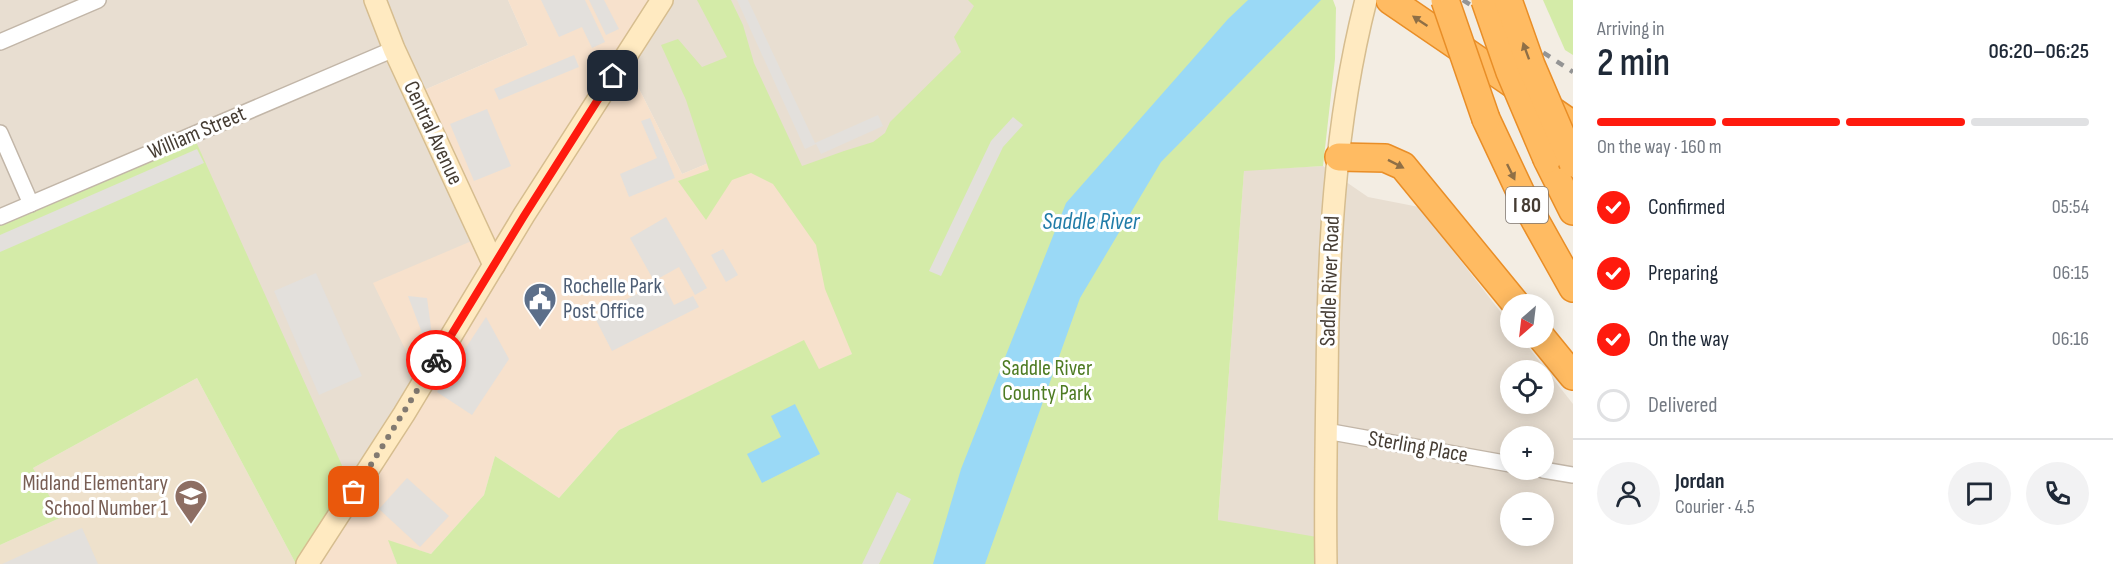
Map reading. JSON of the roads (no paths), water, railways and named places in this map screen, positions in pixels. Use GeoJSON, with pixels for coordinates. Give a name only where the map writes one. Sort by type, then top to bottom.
{"type":"FeatureCollection","features":[{"type":"Feature","properties":{"kind":"highway"},"geometry":{"type":"LineString","coordinates":[[1390,0],[1573,125]]}},
{"type":"Feature","properties":{"kind":"highway","name":"I 80"},"geometry":{"type":"LineString","coordinates":[[1445,0],[1486,118],[1526,204],[1573,288]]}},
{"type":"Feature","properties":{"kind":"highway","name":"I 80"},"geometry":{"type":"LineString","coordinates":[[1485,0],[1510,72],[1560,161]]}},
{"type":"Feature","properties":{"kind":"highway","name":"I 80"},"geometry":{"type":"LineString","coordinates":[[1508,0],[1531,65],[1573,211]]}},
{"type":"Feature","properties":{"kind":"highway"},"geometry":{"type":"LineString","coordinates":[[1339,157],[1385,158],[1403,166],[1508,294]]}},
{"type":"Feature","properties":{"kind":"highway"},"geometry":{"type":"LineString","coordinates":[[1550,348],[1573,375]]}},
{"type":"Feature","properties":{"kind":"street"},"geometry":{"type":"LineString","coordinates":[[0,42],[98,0]]}},
{"type":"Feature","properties":{"kind":"street","name":"Central Avenue"},"geometry":{"type":"LineString","coordinates":[[375,0],[394,49],[494,265]]}},
{"type":"Feature","properties":{"kind":"street"},"geometry":{"type":"LineString","coordinates":[[307,564],[404,414],[494,265],[662,0]]}},
{"type":"Feature","properties":{"kind":"street","name":"Saddle River Road"},"geometry":{"type":"LineString","coordinates":[[1326,564],[1328,289],[1332,219],[1349,81],[1366,0]]}},
{"type":"Feature","properties":{"kind":"street","name":"William Street"},"geometry":{"type":"LineString","coordinates":[[0,217],[394,49]]}},
{"type":"Feature","properties":{"kind":"street"},"geometry":{"type":"LineString","coordinates":[[0,133],[31,204]]}},
{"type":"Feature","properties":{"kind":"street","name":"Sterling Place"},"geometry":{"type":"LineString","coordinates":[[1326,431],[1500,462]]}},
{"type":"Feature","properties":{"kind":"street"},"geometry":{"type":"LineString","coordinates":[[1554,472],[1573,475]]}},
{"type":"Feature","properties":{"kind":"water","name":"Saddle River"},"geometry":{"type":"Polygon","coordinates":[[[1248,0],[1321,0],[1161,162],[1080,298],[985,564],[933,564],[961,469],[1066,203],[1228,19],[1248,0]]]}},
{"type":"Feature","properties":{"kind":"water"},"geometry":{"type":"Polygon","coordinates":[[[795,404],[820,454],[762,483],[747,454],[781,437],[771,416],[795,404]]]}},
{"type":"Feature","properties":{"kind":"railway"},"geometry":{"type":"LineString","coordinates":[[1463,0],[1573,72]]}},
{"type":"Feature","properties":{"kind":"place","name":"Rochelle Park Post Office"},"geometry":{"type":"Point","coordinates":[540,328]}},
{"type":"Feature","properties":{"kind":"place","name":"Midland Elementary School Number 1"},"geometry":{"type":"Point","coordinates":[191,525]}},
{"type":"Feature","properties":{"kind":"park label","name":"Saddle River County Park"},"geometry":{"type":"Point","coordinates":[1047,380]}}]}
